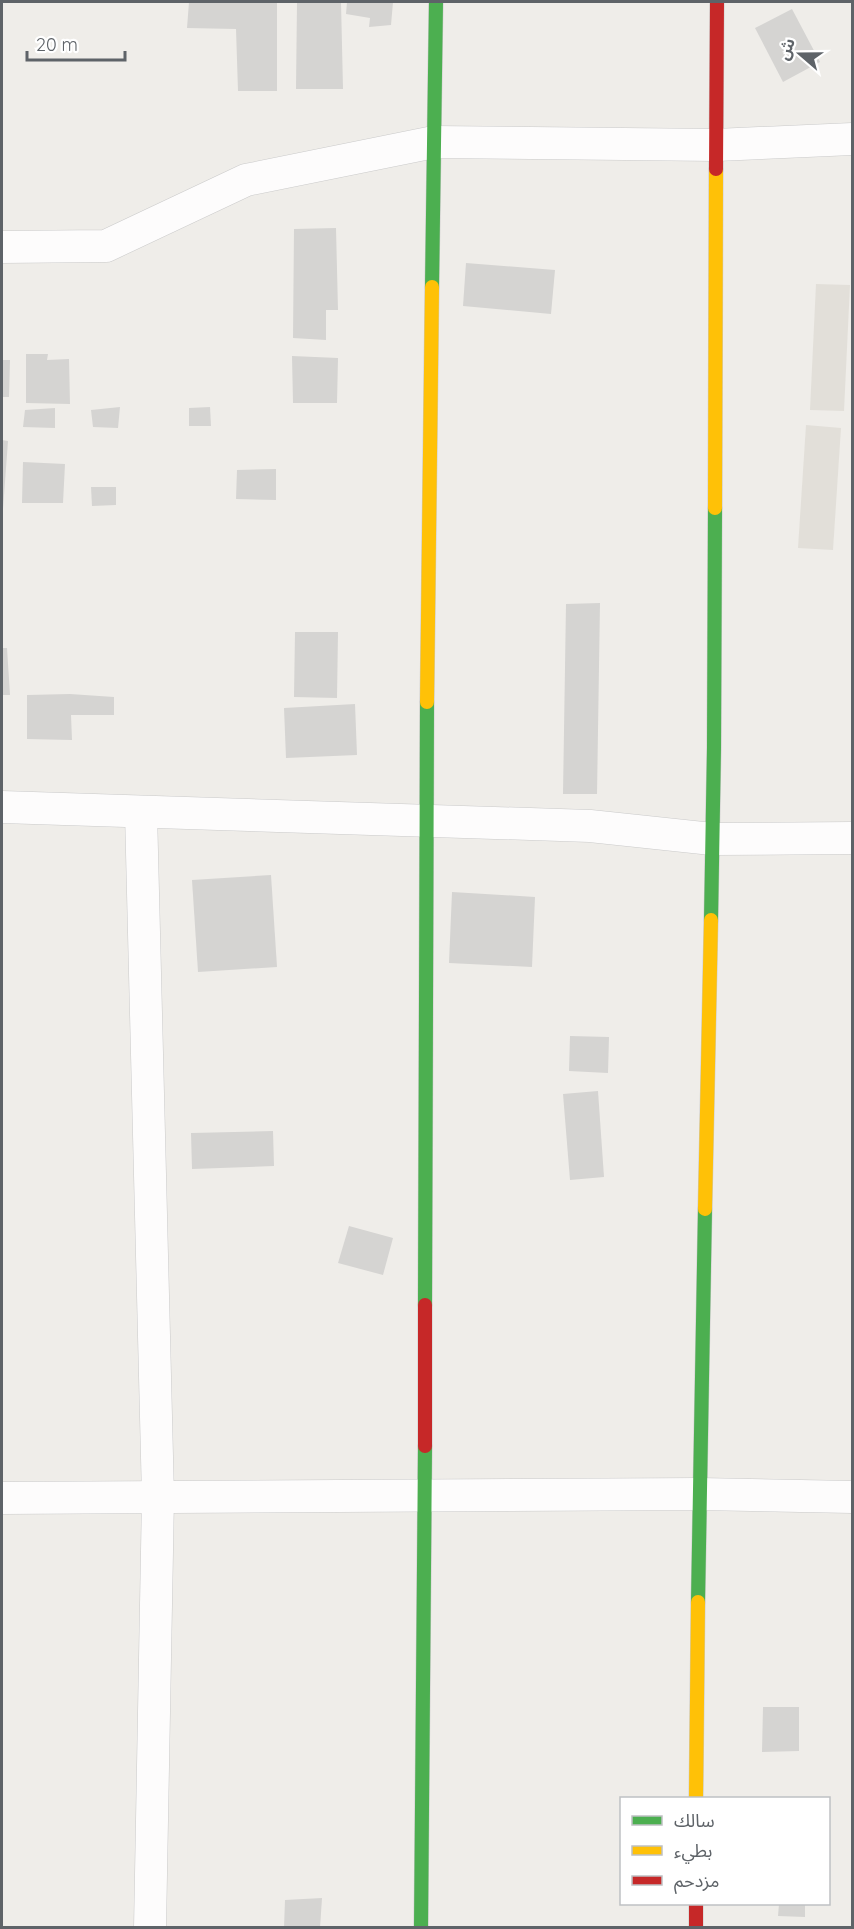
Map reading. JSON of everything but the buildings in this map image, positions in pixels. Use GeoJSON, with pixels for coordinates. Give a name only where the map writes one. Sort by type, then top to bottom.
{"type":"FeatureCollection","features":[{"type":"Feature","properties":{"kind":"street"},"geometry":{"type":"LineString","coordinates":[[421,1928],[425,1496],[425,821],[436,2]]}},
{"type":"Feature","properties":{"kind":"street"},"geometry":{"type":"LineString","coordinates":[[696,1797],[696,1688],[714,736],[717,2]]}},
{"type":"Feature","properties":{"kind":"street"},"geometry":{"type":"LineString","coordinates":[[2,247],[106,246],[246,180],[434,142],[716,145],[852,139]]}},
{"type":"Feature","properties":{"kind":"street"},"geometry":{"type":"LineString","coordinates":[[2,807],[590,826],[712,839],[852,838]]}},
{"type":"Feature","properties":{"kind":"street"},"geometry":{"type":"LineString","coordinates":[[141,812],[158,1497],[150,1928]]}},
{"type":"Feature","properties":{"kind":"street"},"geometry":{"type":"LineString","coordinates":[[2,1498],[700,1494],[852,1497]]}},
{"type":"Feature","properties":{"kind":"street"},"geometry":{"type":"LineString","coordinates":[[696,1905],[696,1928]]}},
{"type":"Feature","properties":{"kind":"shaded area"},"geometry":{"type":"Polygon","coordinates":[[[816,284],[850,285],[844,411],[810,410],[816,284]]]}},
{"type":"Feature","properties":{"kind":"shaded area"},"geometry":{"type":"Polygon","coordinates":[[[806,425],[841,428],[833,550],[798,548],[806,425]]]}},
{"type":"Feature","properties":{"kind":"traffic: fast"},"geometry":{"type":"LineString","coordinates":[[432,287],[436,2]]}},
{"type":"Feature","properties":{"kind":"traffic: fast"},"geometry":{"type":"LineString","coordinates":[[711,920],[715,508]]}},
{"type":"Feature","properties":{"kind":"traffic: fast"},"geometry":{"type":"LineString","coordinates":[[425,1305],[427,702]]}},
{"type":"Feature","properties":{"kind":"traffic: fast"},"geometry":{"type":"LineString","coordinates":[[698,1602],[705,1209]]}},
{"type":"Feature","properties":{"kind":"traffic: fast"},"geometry":{"type":"LineString","coordinates":[[421,1928],[425,1446]]}},
{"type":"Feature","properties":{"kind":"traffic: slow"},"geometry":{"type":"LineString","coordinates":[[715,508],[716,169]]}},
{"type":"Feature","properties":{"kind":"traffic: slow"},"geometry":{"type":"LineString","coordinates":[[427,702],[432,287]]}},
{"type":"Feature","properties":{"kind":"traffic: slow"},"geometry":{"type":"LineString","coordinates":[[705,1209],[711,920]]}},
{"type":"Feature","properties":{"kind":"traffic: slow"},"geometry":{"type":"LineString","coordinates":[[696,1797],[698,1602]]}},
{"type":"Feature","properties":{"kind":"traffic: jam"},"geometry":{"type":"LineString","coordinates":[[716,169],[717,2]]}},
{"type":"Feature","properties":{"kind":"traffic: jam"},"geometry":{"type":"LineString","coordinates":[[425,1305],[425,1446]]}},
{"type":"Feature","properties":{"kind":"traffic: jam"},"geometry":{"type":"LineString","coordinates":[[696,1905],[696,1928]]}}]}
